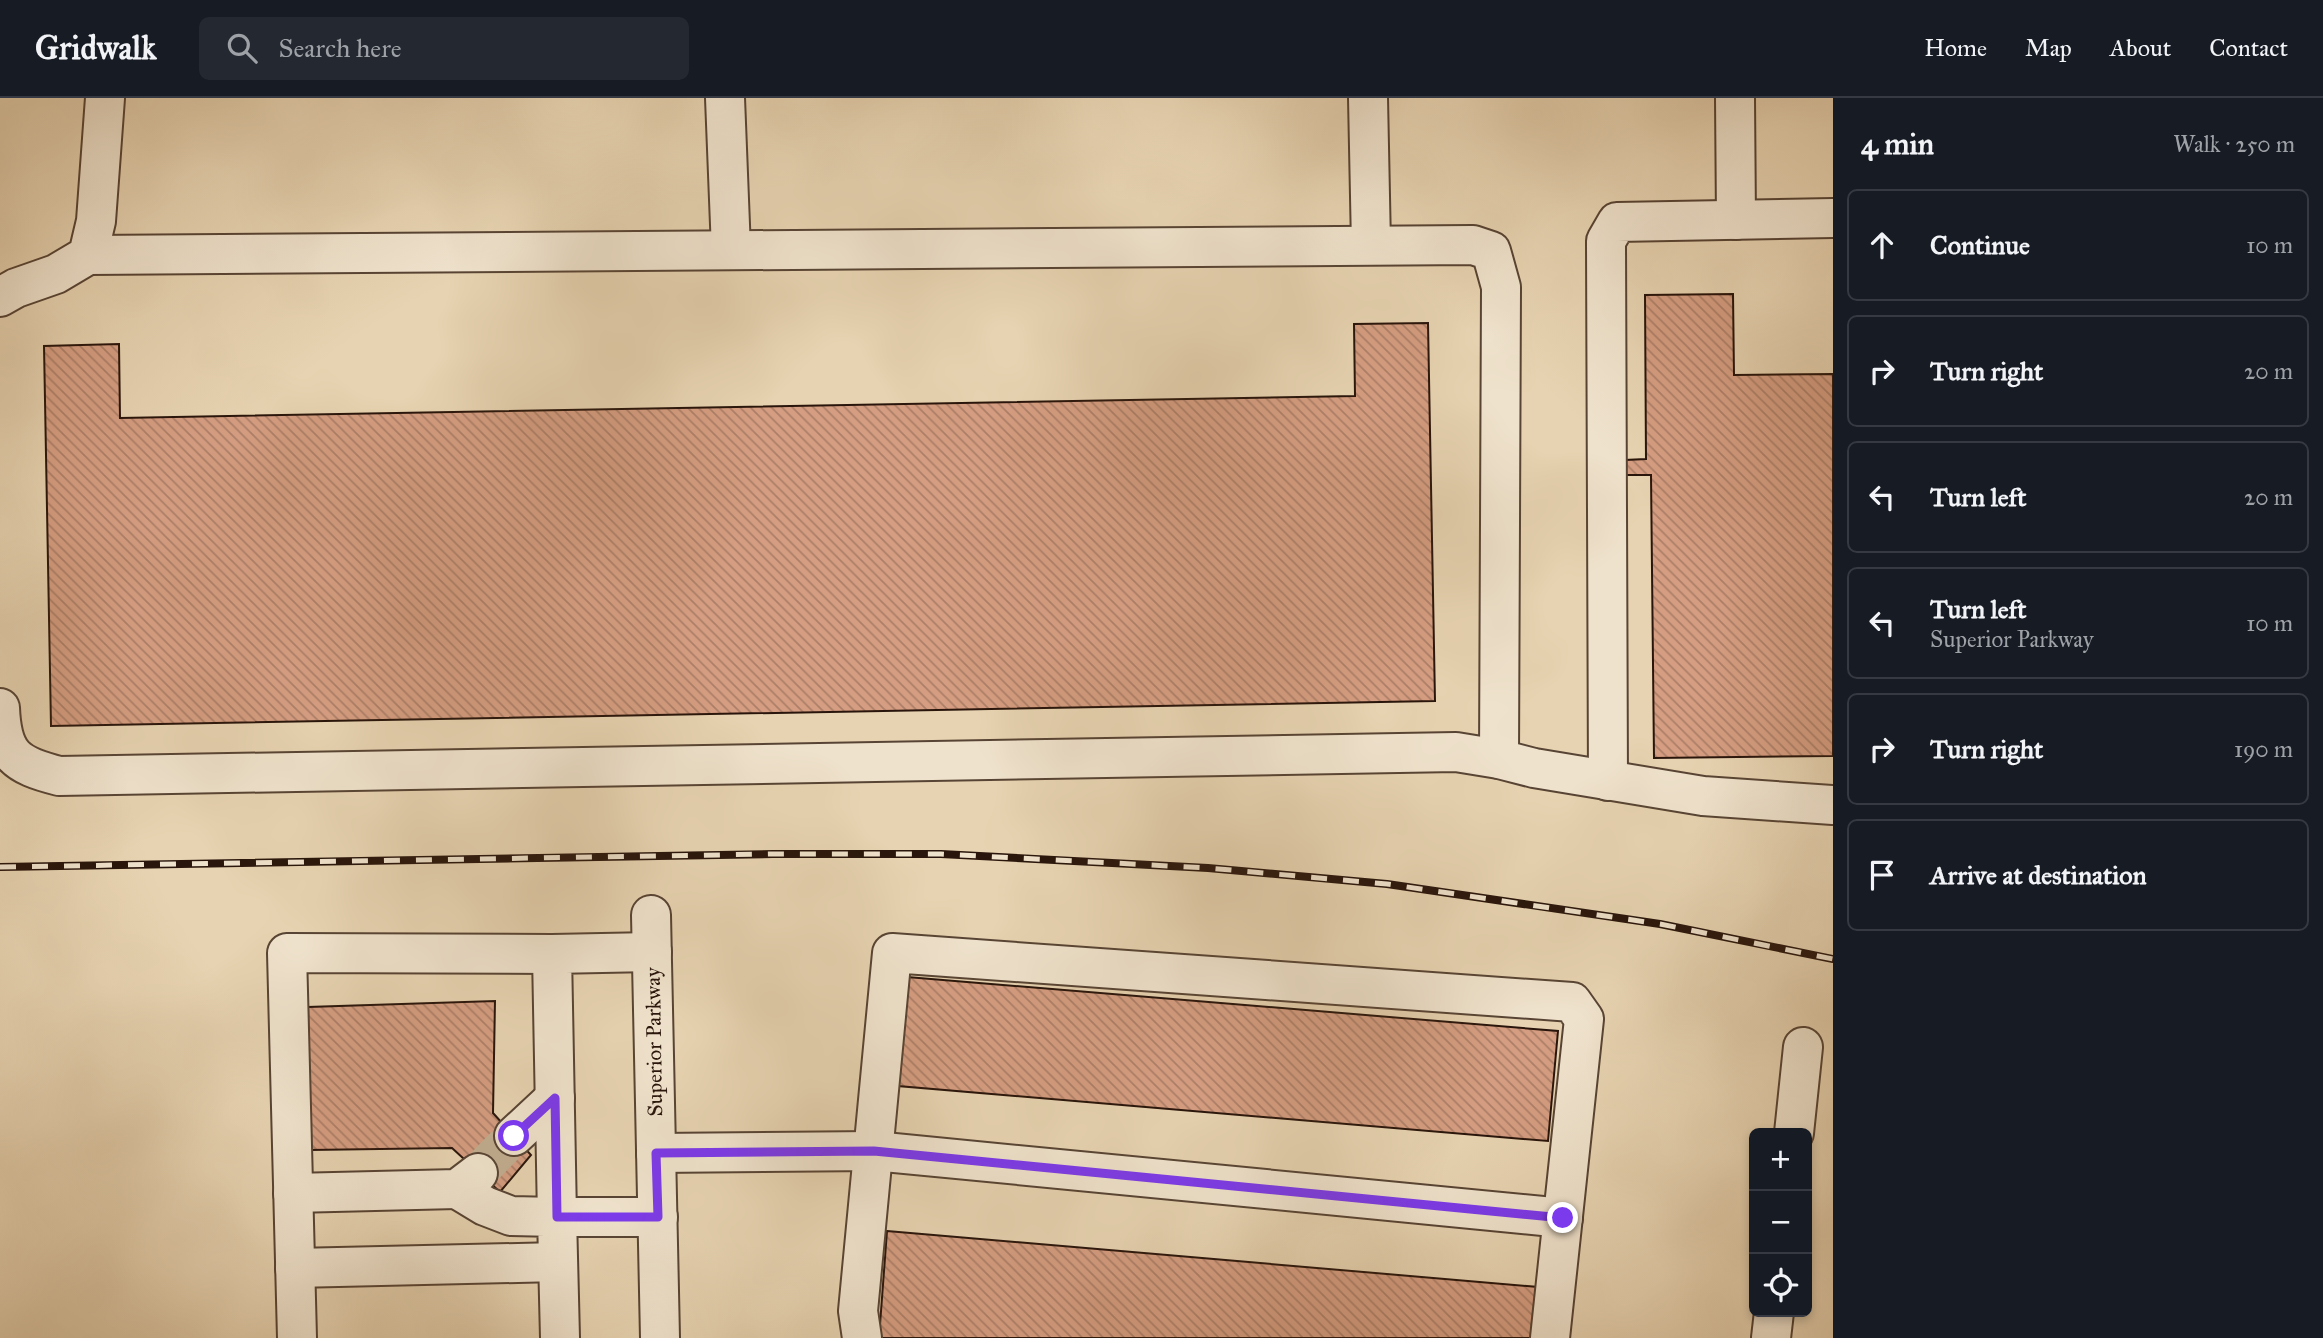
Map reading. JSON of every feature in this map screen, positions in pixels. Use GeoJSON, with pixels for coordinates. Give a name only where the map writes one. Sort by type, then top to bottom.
{"type":"FeatureCollection","features":[{"type":"Feature","properties":{"kind":"street"},"geometry":{"type":"LineString","coordinates":[[88,255],[96,222],[105,98]]}},
{"type":"Feature","properties":{"kind":"street"},"geometry":{"type":"LineString","coordinates":[[724,98],[731,250]]}},
{"type":"Feature","properties":{"kind":"street"},"geometry":{"type":"LineString","coordinates":[[1367,98],[1371,245]]}},
{"type":"Feature","properties":{"kind":"street"},"geometry":{"type":"LineString","coordinates":[[1735,98],[1736,220]]}},
{"type":"Feature","properties":{"kind":"street"},"geometry":{"type":"LineString","coordinates":[[1608,781],[1606,241],[1617,222],[1833,218]]}},
{"type":"Feature","properties":{"kind":"street"},"geometry":{"type":"LineString","coordinates":[[0,298],[16,288],[56,274],[88,255],[1474,245],[1491,251],[1501,287],[1499,759]]}},
{"type":"Feature","properties":{"kind":"street"},"geometry":{"type":"LineString","coordinates":[[0,708],[1,734],[13,756],[33,769],[59,776],[1456,752],[1703,796],[1833,805]]}},
{"type":"Feature","properties":{"kind":"street","name":"Superior Parkway"},"geometry":{"type":"LineString","coordinates":[[651,915],[660,1338]]}},
{"type":"Feature","properties":{"kind":"street"},"geometry":{"type":"LineString","coordinates":[[297,1338],[288,953],[652,953]]}},
{"type":"Feature","properties":{"kind":"street"},"geometry":{"type":"LineString","coordinates":[[862,1338],[858,1311],[892,953],[1572,1002],[1584,1019],[1550,1338]]}},
{"type":"Feature","properties":{"kind":"street"},"geometry":{"type":"LineString","coordinates":[[552,954],[560,1338]]}},
{"type":"Feature","properties":{"kind":"street"},"geometry":{"type":"LineString","coordinates":[[1795,1128],[1803,1047]]}},
{"type":"Feature","properties":{"kind":"street"},"geometry":{"type":"LineString","coordinates":[[514,1136],[555,1098]]}},
{"type":"Feature","properties":{"kind":"street"},"geometry":{"type":"LineString","coordinates":[[656,1153],[874,1151],[1563,1218]]}},
{"type":"Feature","properties":{"kind":"street"},"geometry":{"type":"LineString","coordinates":[[293,1193],[468,1180],[485,1206],[511,1216],[658,1217]]}},
{"type":"Feature","properties":{"kind":"street"},"geometry":{"type":"LineString","coordinates":[[295,1268],[558,1262]]}},
{"type":"Feature","properties":{"kind":"street"},"geometry":{"type":"LineString","coordinates":[[1771,1338],[1773,1317]]}},
{"type":"Feature","properties":{"kind":"building"},"geometry":{"type":"Polygon","coordinates":[[[1733,294],[1734,375],[1833,374],[1833,756],[1654,758],[1651,475],[1625,475],[1625,460],[1646,459],[1645,295],[1733,294]]]}},
{"type":"Feature","properties":{"kind":"building"},"geometry":{"type":"Polygon","coordinates":[[[1428,323],[1435,701],[51,726],[44,346],[119,344],[120,418],[1355,396],[1354,324],[1428,323]]]}},
{"type":"Feature","properties":{"kind":"building"},"geometry":{"type":"Polygon","coordinates":[[[907,977],[1558,1031],[1548,1141],[898,1086],[907,977]]]}},
{"type":"Feature","properties":{"kind":"building"},"geometry":{"type":"Polygon","coordinates":[[[495,1001],[493,1113],[531,1155],[500,1192],[452,1148],[309,1150],[308,1007],[495,1001]]]}},
{"type":"Feature","properties":{"kind":"building"},"geometry":{"type":"Polygon","coordinates":[[[887,1231],[1538,1287],[1533,1338],[879,1338],[887,1231]]]}},
{"type":"Feature","properties":{"kind":"tunnel"},"geometry":{"type":"LineString","coordinates":[[479,1172],[514,1136]]}},
{"type":"Feature","properties":{"kind":"railway"},"geometry":{"type":"LineString","coordinates":[[0,867],[773,854],[941,854],[1208,868],[1387,884],[1660,924],[1833,959]]}},
{"type":"Feature","properties":{"kind":"route"},"geometry":{"type":"LineString","coordinates":[[514,1136],[555,1098],[557,1217],[658,1217],[656,1153],[874,1151],[1563,1218]]}}]}
